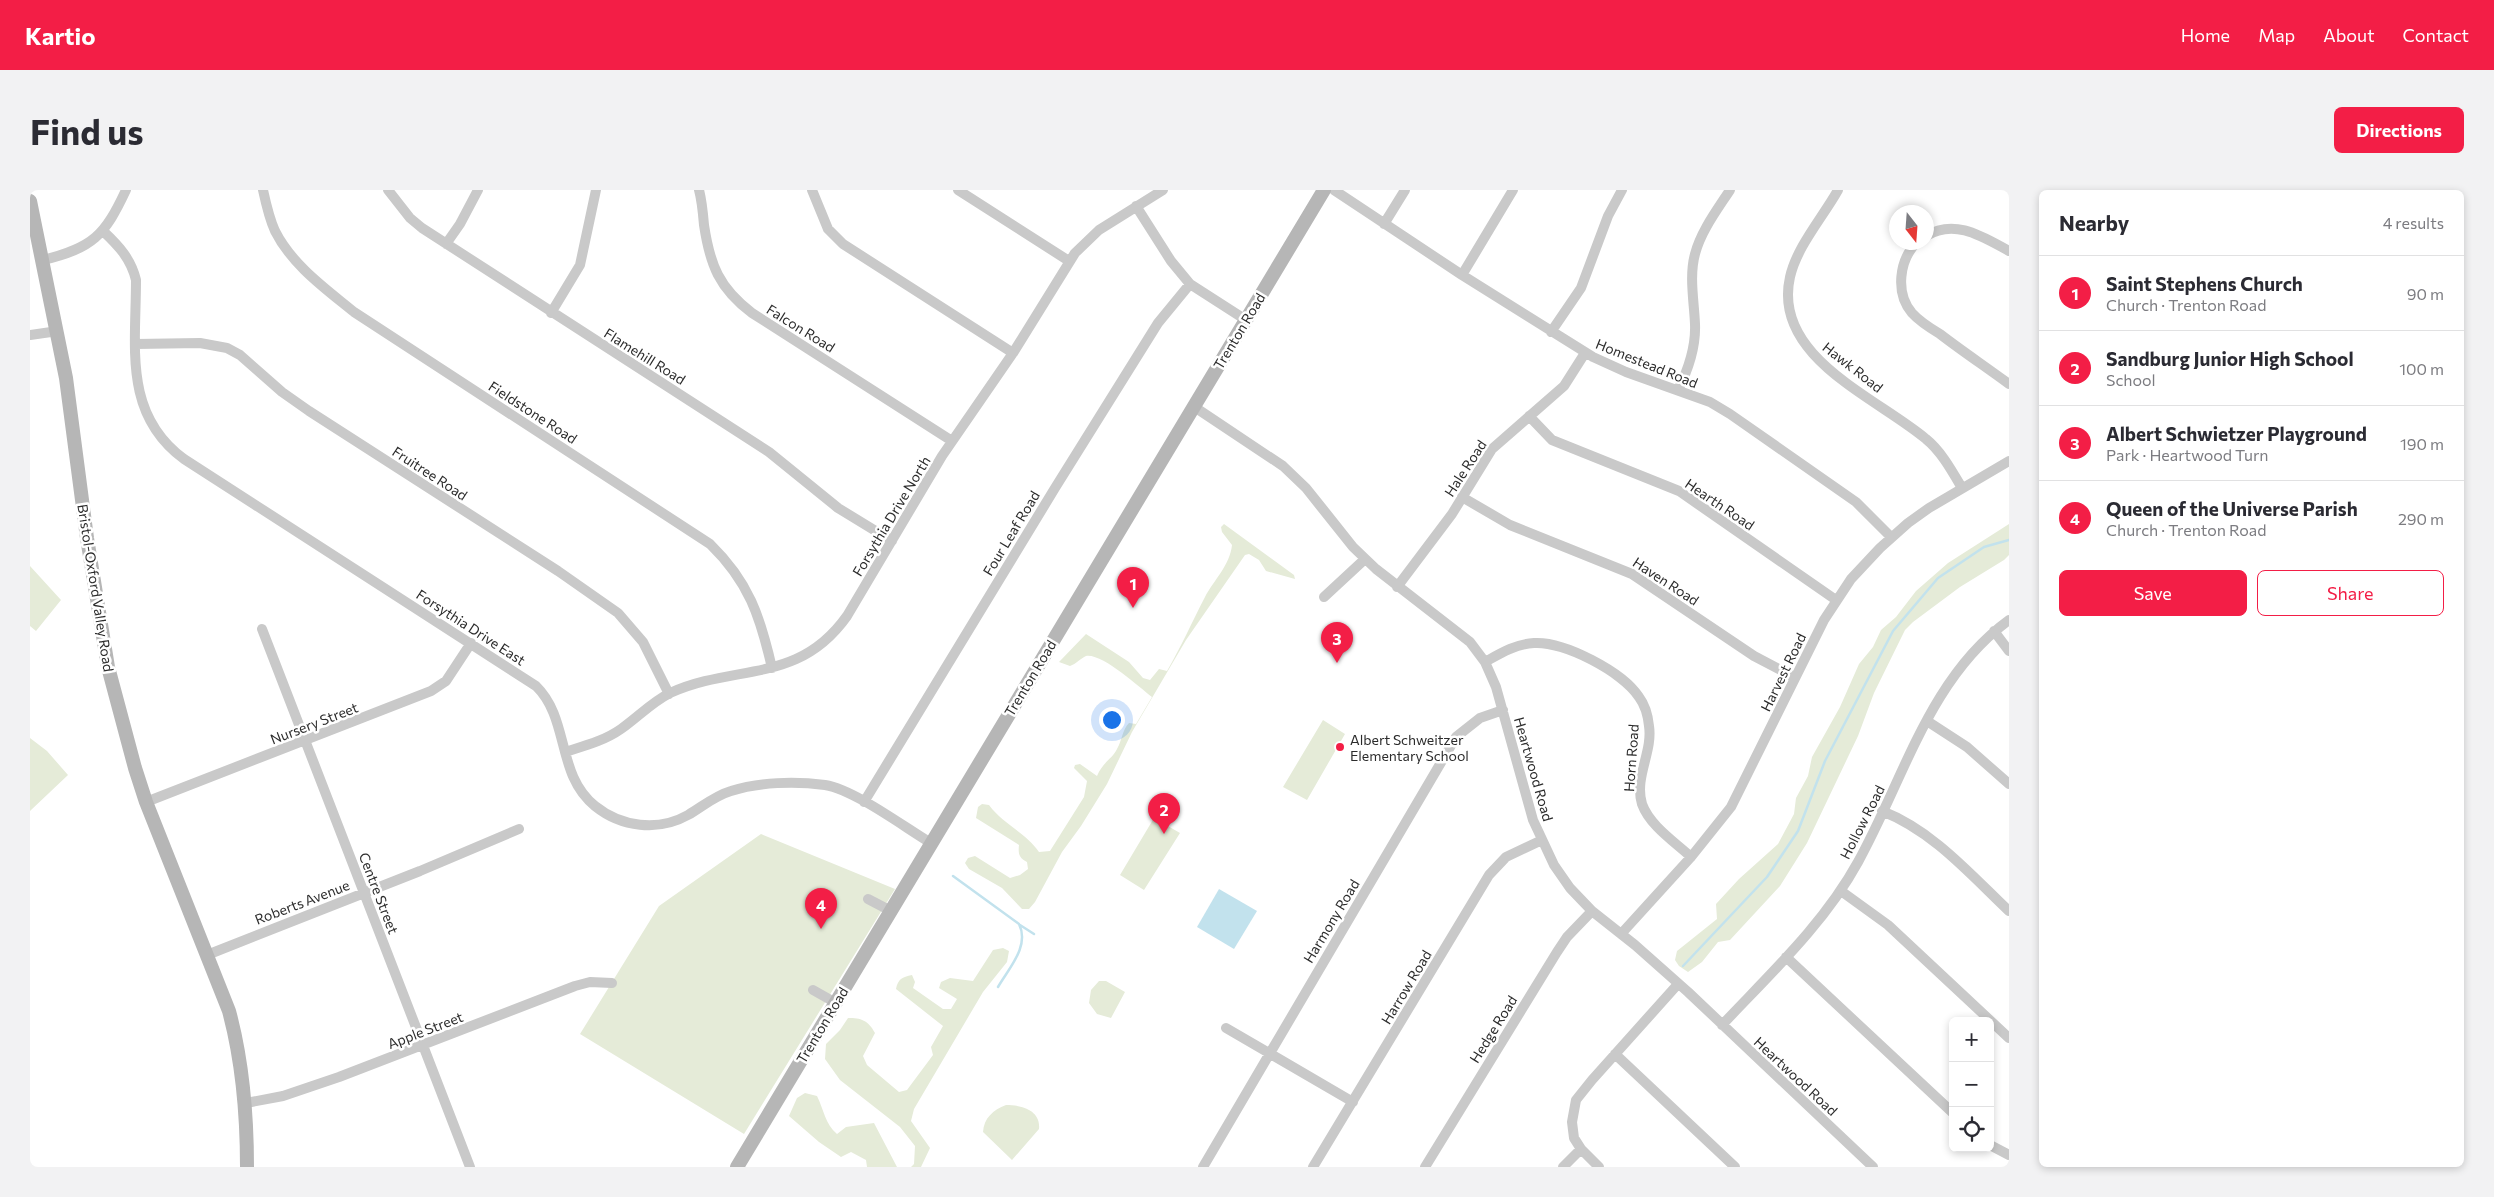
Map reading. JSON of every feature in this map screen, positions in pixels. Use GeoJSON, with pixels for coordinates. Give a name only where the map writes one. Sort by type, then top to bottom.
{"type":"FeatureCollection","features":[{"type":"Feature","properties":{"kind":"main road","name":"Trenton Road"},"geometry":{"type":"LineString","coordinates":[[737,1167],[1133,507],[1150,483],[1193,406],[1324,190]]}},
{"type":"Feature","properties":{"kind":"main road","name":"Bristol-Oxford Valley Road"},"geometry":{"type":"LineString","coordinates":[[30,201],[58,331],[99,622],[120,718],[146,802],[229,1010],[237,1040],[246,1103],[247,1167]]}},
{"type":"Feature","properties":{"kind":"street"},"geometry":{"type":"LineString","coordinates":[[44,260],[76,250],[103,231],[126,190]]}},
{"type":"Feature","properties":{"kind":"street","name":"Fieldstone Road"},"geometry":{"type":"LineString","coordinates":[[263,190],[270,218],[284,245],[307,271],[354,312],[710,544],[735,571],[752,598],[763,626],[772,668]]}},
{"type":"Feature","properties":{"kind":"street","name":"Flamehill Road"},"geometry":{"type":"LineString","coordinates":[[388,190],[410,218],[446,244],[769,452],[838,508],[892,542]]}},
{"type":"Feature","properties":{"kind":"street"},"geometry":{"type":"LineString","coordinates":[[446,244],[460,224],[478,190]]}},
{"type":"Feature","properties":{"kind":"street"},"geometry":{"type":"LineString","coordinates":[[551,313],[580,265],[596,190]]}},
{"type":"Feature","properties":{"kind":"street","name":"Falcon Road"},"geometry":{"type":"LineString","coordinates":[[699,190],[712,262],[718,278],[732,296],[752,313],[952,441]]}},
{"type":"Feature","properties":{"kind":"street"},"geometry":{"type":"LineString","coordinates":[[812,190],[822,219],[839,240],[1013,353]]}},
{"type":"Feature","properties":{"kind":"street"},"geometry":{"type":"LineString","coordinates":[[958,190],[1069,261]]}},
{"type":"Feature","properties":{"kind":"street","name":"Forsythia Drive North"},"geometry":{"type":"LineString","coordinates":[[565,752],[592,744],[621,729],[670,694],[689,686],[772,668],[798,660],[831,637],[848,616],[952,441],[1013,353],[1069,261],[1099,230],[1163,190]]}},
{"type":"Feature","properties":{"kind":"street","name":"Homestead Road"},"geometry":{"type":"LineString","coordinates":[[1334,190],[1462,275],[1586,352],[1626,372],[1710,402],[1730,414],[1856,502],[1891,537]]}},
{"type":"Feature","properties":{"kind":"street"},"geometry":{"type":"LineString","coordinates":[[1384,224],[1405,190]]}},
{"type":"Feature","properties":{"kind":"street"},"geometry":{"type":"LineString","coordinates":[[1462,275],[1513,190]]}},
{"type":"Feature","properties":{"kind":"street"},"geometry":{"type":"LineString","coordinates":[[1551,332],[1581,288],[1608,216],[1622,190]]}},
{"type":"Feature","properties":{"kind":"street"},"geometry":{"type":"LineString","coordinates":[[1678,390],[1690,360],[1694,334],[1692,280],[1695,254],[1703,235],[1730,190]]}},
{"type":"Feature","properties":{"kind":"street","name":"Hawk Road"},"geometry":{"type":"LineString","coordinates":[[1838,190],[1794,265],[1789,295],[1793,324],[1802,341],[1822,363],[1927,440],[1946,462],[1962,488]]}},
{"type":"Feature","properties":{"kind":"street"},"geometry":{"type":"LineString","coordinates":[[1136,206],[1171,261],[1190,284],[1246,320]]}},
{"type":"Feature","properties":{"kind":"street"},"geometry":{"type":"LineString","coordinates":[[1934,232],[1944,228],[1965,229],[2009,251]]}},
{"type":"Feature","properties":{"kind":"street","name":"Forsythia Drive East"},"geometry":{"type":"LineString","coordinates":[[103,231],[123,250],[136,280],[137,374],[141,402],[152,427],[173,451],[536,686],[545,695],[555,712],[565,752],[576,783],[593,805],[614,818],[634,824],[667,823],[688,815],[707,802],[728,792],[764,784],[827,786],[864,802],[931,843]]}},
{"type":"Feature","properties":{"kind":"street"},"geometry":{"type":"LineString","coordinates":[[1912,250],[1905,260],[1901,280],[1901,289],[1909,309],[1928,326],[2009,384]]}},
{"type":"Feature","properties":{"kind":"street","name":"Four Leaf Road"},"geometry":{"type":"LineString","coordinates":[[864,802],[1158,323],[1190,284]]}},
{"type":"Feature","properties":{"kind":"street"},"geometry":{"type":"LineString","coordinates":[[30,335],[58,331]]}},
{"type":"Feature","properties":{"kind":"street","name":"Fruitree Road"},"geometry":{"type":"LineString","coordinates":[[136,344],[206,343],[227,348],[240,355],[282,392],[309,411],[558,571],[618,613],[643,642],[670,694]]}},
{"type":"Feature","properties":{"kind":"street","name":"Hale Road"},"geometry":{"type":"LineString","coordinates":[[1397,587],[1452,514],[1492,449],[1564,386],[1586,352]]}},
{"type":"Feature","properties":{"kind":"street","name":"Heartwood Road"},"geometry":{"type":"LineString","coordinates":[[1193,406],[1290,472],[1306,488],[1365,559],[1397,587],[1460,634],[1485,662],[1503,710],[1527,801],[1542,840],[1570,888],[1592,911],[1621,934],[1722,1024],[1873,1167]]}},
{"type":"Feature","properties":{"kind":"street","name":"Hearth Road"},"geometry":{"type":"LineString","coordinates":[[1529,416],[1552,440],[1679,491],[1836,600]]}},
{"type":"Feature","properties":{"kind":"street","name":"Harvest Road"},"geometry":{"type":"LineString","coordinates":[[1621,934],[1691,857],[1735,802],[1794,677],[1836,600],[1852,579],[1891,537],[1929,508],[2009,461]]}},
{"type":"Feature","properties":{"kind":"street","name":"Haven Road"},"geometry":{"type":"LineString","coordinates":[[1462,497],[1510,525],[1632,574],[1754,656],[1794,677]]}},
{"type":"Feature","properties":{"kind":"street"},"geometry":{"type":"LineString","coordinates":[[1324,598],[1365,559]]}},
{"type":"Feature","properties":{"kind":"street","name":"Hollow Road"},"geometry":{"type":"LineString","coordinates":[[1722,1024],[1786,957],[1841,890],[1858,862],[1927,721],[1950,679],[1994,631],[2009,620]]}},
{"type":"Feature","properties":{"kind":"street","name":"Centre Street"},"geometry":{"type":"LineString","coordinates":[[262,628],[470,1167]]}},
{"type":"Feature","properties":{"kind":"street"},"geometry":{"type":"LineString","coordinates":[[1994,631],[2009,651]]}},
{"type":"Feature","properties":{"kind":"street","name":"Nursery Street"},"geometry":{"type":"LineString","coordinates":[[146,802],[406,702],[440,686],[471,643]]}},
{"type":"Feature","properties":{"kind":"street","name":"Horn Road"},"geometry":{"type":"LineString","coordinates":[[1485,662],[1518,645],[1552,644],[1591,660],[1633,689],[1643,703],[1649,727],[1640,783],[1642,804],[1650,818],[1661,830],[1691,857]]}},
{"type":"Feature","properties":{"kind":"street","name":"Harmony Road"},"geometry":{"type":"LineString","coordinates":[[1203,1167],[1456,736],[1480,718],[1503,710]]}},
{"type":"Feature","properties":{"kind":"street"},"geometry":{"type":"LineString","coordinates":[[1927,721],[1967,747],[2009,784]]}},
{"type":"Feature","properties":{"kind":"street"},"geometry":{"type":"LineString","coordinates":[[1882,811],[1908,822],[1929,836],[2009,911]]}},
{"type":"Feature","properties":{"kind":"street","name":"Roberts Avenue"},"geometry":{"type":"LineString","coordinates":[[207,954],[364,893],[518,829]]}},
{"type":"Feature","properties":{"kind":"street","name":"Harrow Road"},"geometry":{"type":"LineString","coordinates":[[1313,1167],[1489,875],[1506,857],[1542,840]]}},
{"type":"Feature","properties":{"kind":"street"},"geometry":{"type":"LineString","coordinates":[[1841,890],[1878,915],[2009,1038]]}},
{"type":"Feature","properties":{"kind":"street"},"geometry":{"type":"LineString","coordinates":[[868,899],[891,911]]}},
{"type":"Feature","properties":{"kind":"street","name":"Hedge Road"},"geometry":{"type":"LineString","coordinates":[[1425,1167],[1557,952],[1567,937],[1592,911]]}},
{"type":"Feature","properties":{"kind":"street"},"geometry":{"type":"LineString","coordinates":[[1786,957],[1949,1109]]}},
{"type":"Feature","properties":{"kind":"street","name":"Apple Street"},"geometry":{"type":"LineString","coordinates":[[246,1103],[283,1096],[423,1045],[575,986],[590,982],[612,984]]}},
{"type":"Feature","properties":{"kind":"street"},"geometry":{"type":"LineString","coordinates":[[1599,1167],[1581,1149],[1572,1131],[1573,1107],[1583,1090],[1678,984]]}},
{"type":"Feature","properties":{"kind":"street"},"geometry":{"type":"LineString","coordinates":[[813,990],[836,1003]]}},
{"type":"Feature","properties":{"kind":"street"},"geometry":{"type":"LineString","coordinates":[[1226,1028],[1353,1102]]}},
{"type":"Feature","properties":{"kind":"street"},"geometry":{"type":"LineString","coordinates":[[1615,1054],[1736,1167]]}},
{"type":"Feature","properties":{"kind":"street"},"geometry":{"type":"LineString","coordinates":[[1994,1147],[2009,1155]]}},
{"type":"Feature","properties":{"kind":"street"},"geometry":{"type":"LineString","coordinates":[[1563,1167],[1581,1149]]}},
{"type":"Feature","properties":{"kind":"green space"},"geometry":{"type":"Polygon","coordinates":[[[1224,524],[1294,575],[1295,579],[1266,571],[1259,560],[1249,554],[1245,555],[1186,640],[1132,732],[1107,784],[1062,852],[1035,902],[1029,909],[1022,909],[1002,888],[969,869],[965,863],[968,858],[975,856],[1010,878],[1020,875],[1028,869],[1027,862],[1020,855],[1019,845],[976,818],[978,807],[982,804],[989,805],[1001,818],[1028,839],[1039,852],[1050,851],[1084,797],[1087,781],[1074,768],[1075,765],[1080,764],[1097,776],[1117,749],[1123,732],[1129,723],[1136,724],[1152,697],[1110,665],[1093,656],[1086,656],[1070,666],[1059,662],[1086,634],[1129,662],[1143,678],[1150,680],[1159,669],[1167,671],[1205,597],[1231,552],[1232,545],[1222,532],[1221,527],[1224,524]]]}},
{"type":"Feature","properties":{"kind":"green space"},"geometry":{"type":"Polygon","coordinates":[[[2009,524],[2009,555],[1960,587],[1905,630],[1874,693],[1858,736],[1807,843],[1780,886],[1730,940],[1718,942],[1702,962],[1688,972],[1679,966],[1675,960],[1677,951],[1717,919],[1716,904],[1739,879],[1778,844],[1794,814],[1796,798],[1808,776],[1812,757],[1840,707],[1859,664],[1873,647],[1881,630],[1896,617],[1916,591],[1948,563],[2009,524]]]}},
{"type":"Feature","properties":{"kind":"green space"},"geometry":{"type":"Polygon","coordinates":[[[30,566],[61,600],[36,631],[30,626],[30,566]]]}},
{"type":"Feature","properties":{"kind":"green space"},"geometry":{"type":"Polygon","coordinates":[[[1323,720],[1345,734],[1307,800],[1283,787],[1323,720]]]}},
{"type":"Feature","properties":{"kind":"green space"},"geometry":{"type":"Polygon","coordinates":[[[30,738],[47,751],[68,775],[30,811],[30,738]]]}},
{"type":"Feature","properties":{"kind":"green space"},"geometry":{"type":"Polygon","coordinates":[[[1154,818],[1180,833],[1144,890],[1120,875],[1154,818]]]}},
{"type":"Feature","properties":{"kind":"green space"},"geometry":{"type":"Polygon","coordinates":[[[761,834],[895,889],[744,1134],[580,1034],[659,906],[761,834]]]}},
{"type":"Feature","properties":{"kind":"green space"},"geometry":{"type":"Polygon","coordinates":[[[1003,948],[1009,951],[1007,962],[983,992],[914,1109],[911,1121],[930,1148],[921,1167],[911,1167],[914,1164],[915,1146],[900,1127],[840,1080],[825,1059],[826,1044],[840,1030],[848,1018],[864,1021],[870,1025],[875,1033],[863,1056],[867,1065],[899,1092],[907,1090],[933,1055],[931,1047],[943,1026],[896,989],[899,981],[912,975],[915,982],[913,988],[943,1009],[951,1009],[957,999],[939,988],[941,982],[950,978],[973,981],[993,950],[1003,948]]]}},
{"type":"Feature","properties":{"kind":"green space"},"geometry":{"type":"Polygon","coordinates":[[[1099,981],[1106,981],[1125,992],[1111,1018],[1097,1014],[1089,1003],[1091,990],[1099,981]]]}},
{"type":"Feature","properties":{"kind":"green space"},"geometry":{"type":"Polygon","coordinates":[[[805,1093],[817,1096],[827,1121],[837,1134],[846,1127],[874,1123],[897,1167],[867,1167],[866,1160],[851,1152],[841,1157],[819,1142],[789,1116],[797,1098],[805,1093]]]}},
{"type":"Feature","properties":{"kind":"green space"},"geometry":{"type":"Polygon","coordinates":[[[1006,1105],[1018,1106],[1029,1110],[1037,1117],[1039,1123],[1039,1129],[1012,1160],[983,1132],[985,1123],[990,1115],[1006,1105]]]}},
{"type":"Feature","properties":{"kind":"water"},"geometry":{"type":"Polygon","coordinates":[[[1219,889],[1257,911],[1234,949],[1197,927],[1219,889]]]}},
{"type":"Feature","properties":{"kind":"waterway"},"geometry":{"type":"LineString","coordinates":[[1683,966],[1767,877],[1798,831],[1825,761],[1893,631],[1938,578],[1984,547],[2009,540]]}},
{"type":"Feature","properties":{"kind":"waterway"},"geometry":{"type":"LineString","coordinates":[[953,876],[1019,924],[1022,932],[1020,949],[998,987]]}},
{"type":"Feature","properties":{"kind":"waterway"},"geometry":{"type":"LineString","coordinates":[[1020,925],[1034,934]]}},
{"type":"Feature","properties":{"kind":"place","name":"Saint Stephens Church"},"geometry":{"type":"Point","coordinates":[1133,608]}},
{"type":"Feature","properties":{"kind":"place","name":"Albert Schwietzer Playground"},"geometry":{"type":"Point","coordinates":[1337,663]}},
{"type":"Feature","properties":{"kind":"place","name":"Albert Schweitzer Elementary School"},"geometry":{"type":"Point","coordinates":[1340,747]}},
{"type":"Feature","properties":{"kind":"place","name":"Sandburg Junior High School"},"geometry":{"type":"Point","coordinates":[1164,834]}},
{"type":"Feature","properties":{"kind":"place","name":"Queen of the Universe Parish"},"geometry":{"type":"Point","coordinates":[821,929]}}]}
